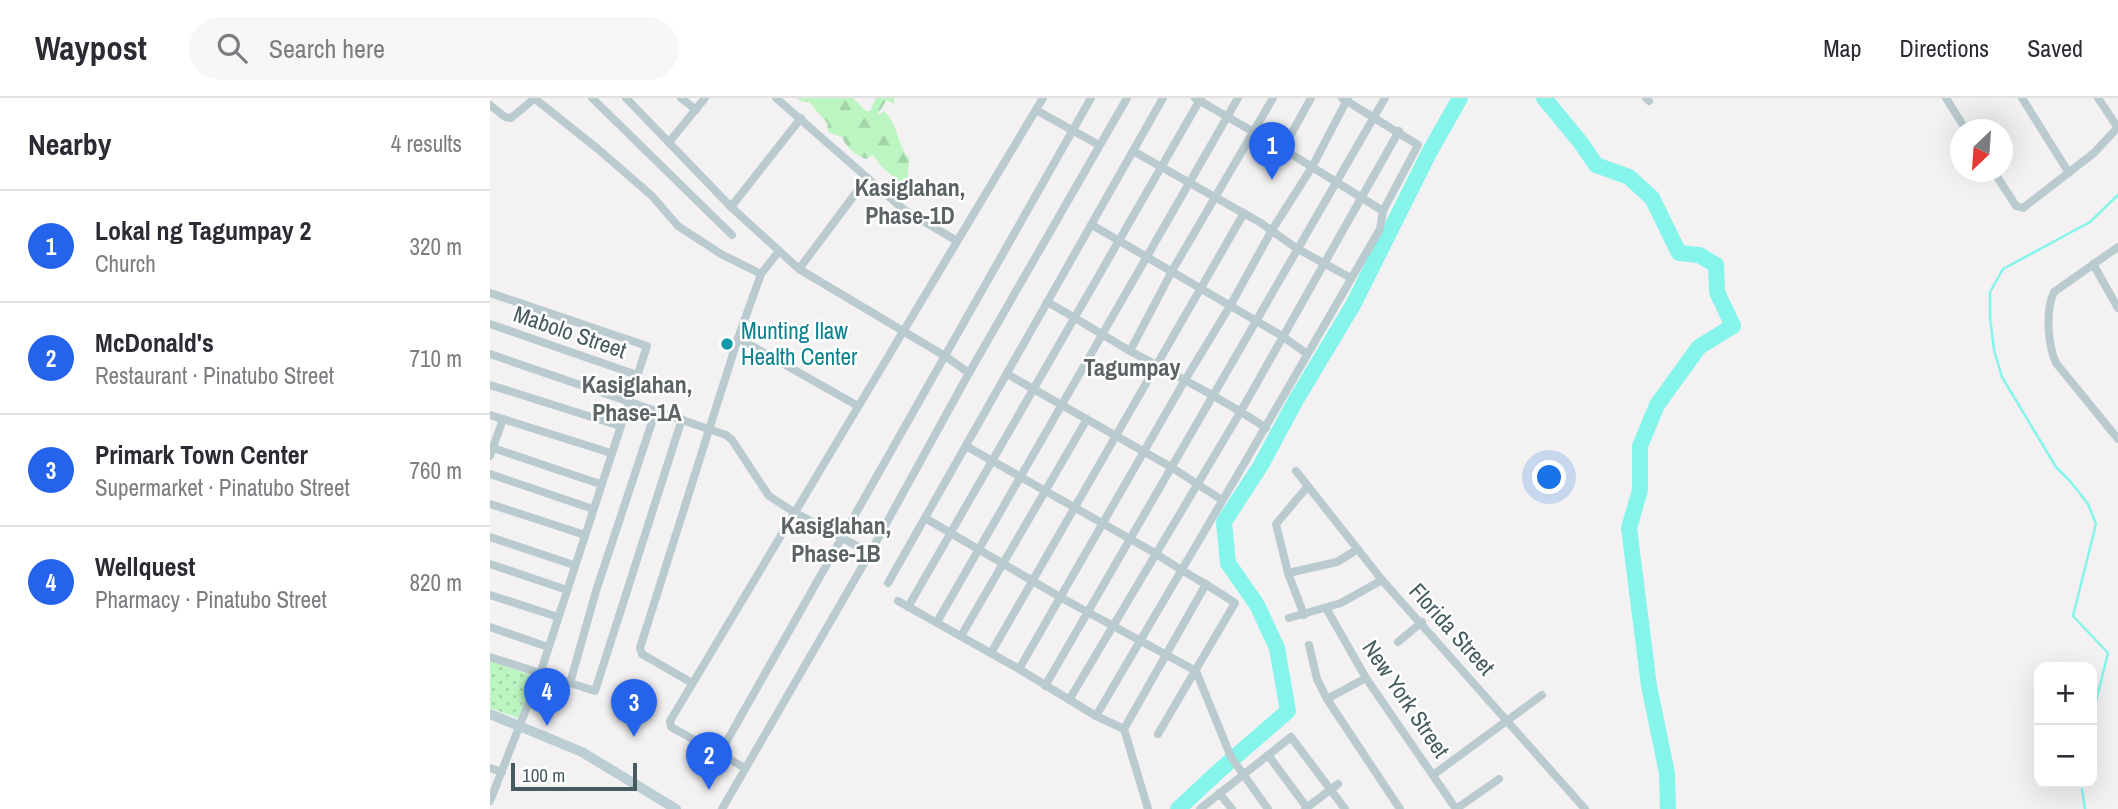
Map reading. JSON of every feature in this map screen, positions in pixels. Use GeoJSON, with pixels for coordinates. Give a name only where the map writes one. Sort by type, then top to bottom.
{"type":"FeatureCollection","features":[{"type":"Feature","properties":{"kind":"street"},"geometry":{"type":"LineString","coordinates":[[490,105],[505,117],[511,118],[535,98],[652,196],[678,226],[720,254],[761,274]]}},
{"type":"Feature","properties":{"kind":"street"},"geometry":{"type":"LineString","coordinates":[[592,98],[732,235]]}},
{"type":"Feature","properties":{"kind":"street"},"geometry":{"type":"LineString","coordinates":[[626,98],[731,206],[799,269],[970,373]]}},
{"type":"Feature","properties":{"kind":"street"},"geometry":{"type":"LineString","coordinates":[[681,98],[696,110]]}},
{"type":"Feature","properties":{"kind":"street"},"geometry":{"type":"LineString","coordinates":[[670,141],[705,98]]}},
{"type":"Feature","properties":{"kind":"street"},"geometry":{"type":"LineString","coordinates":[[776,98],[903,209],[957,241]]}},
{"type":"Feature","properties":{"kind":"street"},"geometry":{"type":"LineString","coordinates":[[745,768],[669,724],[1042,98]]}},
{"type":"Feature","properties":{"kind":"street"},"geometry":{"type":"LineString","coordinates":[[720,753],[1091,98]]}},
{"type":"Feature","properties":{"kind":"street"},"geometry":{"type":"LineString","coordinates":[[722,809],[1127,98]]}},
{"type":"Feature","properties":{"kind":"street"},"geometry":{"type":"LineString","coordinates":[[888,583],[1163,98]]}},
{"type":"Feature","properties":{"kind":"street"},"geometry":{"type":"LineString","coordinates":[[937,622],[1238,98]]}},
{"type":"Feature","properties":{"kind":"street"},"geometry":{"type":"LineString","coordinates":[[1130,351],[1172,271],[1273,98]]}},
{"type":"Feature","properties":{"kind":"street"},"geometry":{"type":"LineString","coordinates":[[1283,149],[1311,98]]}},
{"type":"Feature","properties":{"kind":"street"},"geometry":{"type":"LineString","coordinates":[[1045,686],[1385,98]]}},
{"type":"Feature","properties":{"kind":"street"},"geometry":{"type":"LineString","coordinates":[[1946,98],[1959,119]]}},
{"type":"Feature","properties":{"kind":"street"},"geometry":{"type":"LineString","coordinates":[[2022,98],[2069,173]]}},
{"type":"Feature","properties":{"kind":"street"},"geometry":{"type":"LineString","coordinates":[[2000,182],[2016,206],[2023,208],[2094,153],[2118,127],[2098,98]]}},
{"type":"Feature","properties":{"kind":"street"},"geometry":{"type":"LineString","coordinates":[[908,607],[1120,241],[1198,99],[1383,211]]}},
{"type":"Feature","properties":{"kind":"street"},"geometry":{"type":"LineString","coordinates":[[1019,669],[1272,230],[1312,167],[1346,99],[1374,119],[1399,131],[1418,145],[1383,211],[1380,229],[1096,716]]}},
{"type":"Feature","properties":{"kind":"street"},"geometry":{"type":"LineString","coordinates":[[1036,110],[1099,145]]}},
{"type":"Feature","properties":{"kind":"street"},"geometry":{"type":"LineString","coordinates":[[731,206],[801,118]]}},
{"type":"Feature","properties":{"kind":"street"},"geometry":{"type":"LineString","coordinates":[[1069,700],[1241,411],[1399,131]]}},
{"type":"Feature","properties":{"kind":"street"},"geometry":{"type":"LineString","coordinates":[[1133,150],[1351,278]]}},
{"type":"Feature","properties":{"kind":"street"},"geometry":{"type":"LineString","coordinates":[[799,269],[867,178]]}},
{"type":"Feature","properties":{"kind":"street"},"geometry":{"type":"LineString","coordinates":[[991,653],[1244,214]]}},
{"type":"Feature","properties":{"kind":"street"},"geometry":{"type":"LineString","coordinates":[[1092,225],[1282,336],[1306,353]]}},
{"type":"Feature","properties":{"kind":"street"},"geometry":{"type":"LineString","coordinates":[[2118,247],[2052,295],[2049,332],[2050,349],[2056,363],[2118,439]]}},
{"type":"Feature","properties":{"kind":"street"},"geometry":{"type":"LineString","coordinates":[[692,683],[642,654],[640,648],[738,338],[761,274],[779,251]]}},
{"type":"Feature","properties":{"kind":"street"},"geometry":{"type":"LineString","coordinates":[[2093,264],[2118,308]]}},
{"type":"Feature","properties":{"kind":"street"},"geometry":{"type":"LineString","coordinates":[[490,293],[647,346],[540,674],[490,802]]}},
{"type":"Feature","properties":{"kind":"street"},"geometry":{"type":"LineString","coordinates":[[1047,302],[1241,411],[1266,428]]}},
{"type":"Feature","properties":{"kind":"street","name":"Mabolo Street"},"geometry":{"type":"LineString","coordinates":[[490,324],[637,375]]}},
{"type":"Feature","properties":{"kind":"street"},"geometry":{"type":"LineString","coordinates":[[738,338],[858,406]]}},
{"type":"Feature","properties":{"kind":"street"},"geometry":{"type":"LineString","coordinates":[[490,354],[629,400],[729,437],[769,496],[870,553]]}},
{"type":"Feature","properties":{"kind":"street"},"geometry":{"type":"LineString","coordinates":[[1007,374],[1062,403],[1222,500]]}},
{"type":"Feature","properties":{"kind":"street"},"geometry":{"type":"LineString","coordinates":[[490,385],[620,426]]}},
{"type":"Feature","properties":{"kind":"street"},"geometry":{"type":"LineString","coordinates":[[570,683],[596,591],[656,410]]}},
{"type":"Feature","properties":{"kind":"street"},"geometry":{"type":"LineString","coordinates":[[490,415],[611,453]]}},
{"type":"Feature","properties":{"kind":"street"},"geometry":{"type":"LineString","coordinates":[[503,419],[491,452],[600,484]]}},
{"type":"Feature","properties":{"kind":"street"},"geometry":{"type":"LineString","coordinates":[[490,657],[595,691],[682,419]]}},
{"type":"Feature","properties":{"kind":"street"},"geometry":{"type":"LineString","coordinates":[[961,636],[1087,419]]}},
{"type":"Feature","properties":{"kind":"street"},"geometry":{"type":"LineString","coordinates":[[966,446],[1155,553],[1181,572],[1235,603],[1158,734]]}},
{"type":"Feature","properties":{"kind":"street","name":"Florida Street"},"geometry":{"type":"LineString","coordinates":[[1296,471],[1382,580],[1585,809]]}},
{"type":"Feature","properties":{"kind":"street"},"geometry":{"type":"LineString","coordinates":[[490,474],[593,509]]}},
{"type":"Feature","properties":{"kind":"street"},"geometry":{"type":"LineString","coordinates":[[1304,615],[1288,573],[1276,524],[1308,486]]}},
{"type":"Feature","properties":{"kind":"street"},"geometry":{"type":"LineString","coordinates":[[490,504],[585,535]]}},
{"type":"Feature","properties":{"kind":"street"},"geometry":{"type":"LineString","coordinates":[[925,518],[1060,597],[1196,671],[1231,757],[1268,809]]}},
{"type":"Feature","properties":{"kind":"street"},"geometry":{"type":"LineString","coordinates":[[490,537],[574,565]]}},
{"type":"Feature","properties":{"kind":"street"},"geometry":{"type":"LineString","coordinates":[[1288,573],[1337,562],[1358,549]]}},
{"type":"Feature","properties":{"kind":"street"},"geometry":{"type":"LineString","coordinates":[[490,564],[567,590]]}},
{"type":"Feature","properties":{"kind":"street"},"geometry":{"type":"LineString","coordinates":[[1289,618],[1353,597],[1382,580]]}},
{"type":"Feature","properties":{"kind":"street"},"geometry":{"type":"LineString","coordinates":[[1148,809],[1124,729],[1206,584]]}},
{"type":"Feature","properties":{"kind":"street"},"geometry":{"type":"LineString","coordinates":[[490,595],[558,617]]}},
{"type":"Feature","properties":{"kind":"street"},"geometry":{"type":"LineString","coordinates":[[898,601],[1096,716],[1124,729]]}},
{"type":"Feature","properties":{"kind":"street","name":"New York Street"},"geometry":{"type":"LineString","coordinates":[[1326,608],[1366,678],[1456,809]]}},
{"type":"Feature","properties":{"kind":"street"},"geometry":{"type":"LineString","coordinates":[[1398,642],[1422,622]]}},
{"type":"Feature","properties":{"kind":"street"},"geometry":{"type":"LineString","coordinates":[[490,627],[548,647]]}},
{"type":"Feature","properties":{"kind":"street"},"geometry":{"type":"LineString","coordinates":[[1309,645],[1317,679],[1327,699],[1400,809]]}},
{"type":"Feature","properties":{"kind":"street"},"geometry":{"type":"LineString","coordinates":[[1327,699],[1366,678]]}},
{"type":"Feature","properties":{"kind":"street"},"geometry":{"type":"LineString","coordinates":[[1433,775],[1542,695]]}},
{"type":"Feature","properties":{"kind":"street"},"geometry":{"type":"LineString","coordinates":[[490,714],[582,752],[676,809]]}},
{"type":"Feature","properties":{"kind":"street"},"geometry":{"type":"LineString","coordinates":[[1200,809],[1291,737],[1345,809]]}},
{"type":"Feature","properties":{"kind":"street"},"geometry":{"type":"LineString","coordinates":[[1268,755],[1307,809],[1338,783]]}},
{"type":"Feature","properties":{"kind":"street"},"geometry":{"type":"LineString","coordinates":[[490,768],[502,772]]}},
{"type":"Feature","properties":{"kind":"street"},"geometry":{"type":"LineString","coordinates":[[1456,809],[1499,779]]}},
{"type":"Feature","properties":{"kind":"street"},"geometry":{"type":"LineString","coordinates":[[1219,793],[1232,809]]}},
{"type":"Feature","properties":{"kind":"green space"},"geometry":{"type":"Polygon","coordinates":[[[797,98],[853,98],[866,111],[870,111],[876,98],[894,98],[894,104],[887,100],[878,113],[884,111],[889,116],[909,159],[907,186],[881,166],[873,155],[866,159],[855,153],[842,137],[830,133],[828,124],[809,102],[797,98]]]}},
{"type":"Feature","properties":{"kind":"green space"},"geometry":{"type":"Polygon","coordinates":[[[490,661],[534,676],[519,718],[490,708],[490,661]]]}},
{"type":"Feature","properties":{"kind":"waterway"},"geometry":{"type":"LineString","coordinates":[[1178,809],[1288,711],[1277,648],[1257,605],[1228,563],[1224,522],[1261,465],[1353,305],[1429,153],[1460,98]]}},
{"type":"Feature","properties":{"kind":"waterway"},"geometry":{"type":"LineString","coordinates":[[1544,98],[1596,165],[1629,177],[1652,198],[1679,253],[1699,255],[1716,265],[1717,292],[1733,326],[1699,347],[1657,405],[1640,446],[1640,490],[1629,528],[1649,686],[1667,773],[1668,809]]}},
{"type":"Feature","properties":{"kind":"waterway"},"geometry":{"type":"LineString","coordinates":[[2097,697],[2108,653],[2073,616],[2096,524],[2088,504],[2056,467],[2002,377],[1994,350],[1990,292],[2003,269],[2090,222],[2118,195]]}},
{"type":"Feature","properties":{"kind":"waterway"},"geometry":{"type":"LineString","coordinates":[[2082,788],[2085,809]]}},
{"type":"Feature","properties":{"kind":"place","name":"Lokal ng Tagumpay 2"},"geometry":{"type":"Point","coordinates":[1272,180]}},
{"type":"Feature","properties":{"kind":"place","name":"Munting Ilaw Health Center"},"geometry":{"type":"Point","coordinates":[727,344]}},
{"type":"Feature","properties":{"kind":"place","name":"Wellquest"},"geometry":{"type":"Point","coordinates":[547,726]}},
{"type":"Feature","properties":{"kind":"place","name":"Primark Town Center"},"geometry":{"type":"Point","coordinates":[634,737]}},
{"type":"Feature","properties":{"kind":"place","name":"McDonald's"},"geometry":{"type":"Point","coordinates":[709,790]}},
{"type":"Feature","properties":{"kind":"district","name":"Kasiglahan, Phase-1D"},"geometry":{"type":"Point","coordinates":[910,202]}},
{"type":"Feature","properties":{"kind":"district","name":"Tagumpay"},"geometry":{"type":"Point","coordinates":[1132,368]}},
{"type":"Feature","properties":{"kind":"district","name":"Kasiglahan, Phase-1A"},"geometry":{"type":"Point","coordinates":[637,399]}},
{"type":"Feature","properties":{"kind":"district","name":"Kasiglahan, Phase-1B"},"geometry":{"type":"Point","coordinates":[836,540]}}]}
